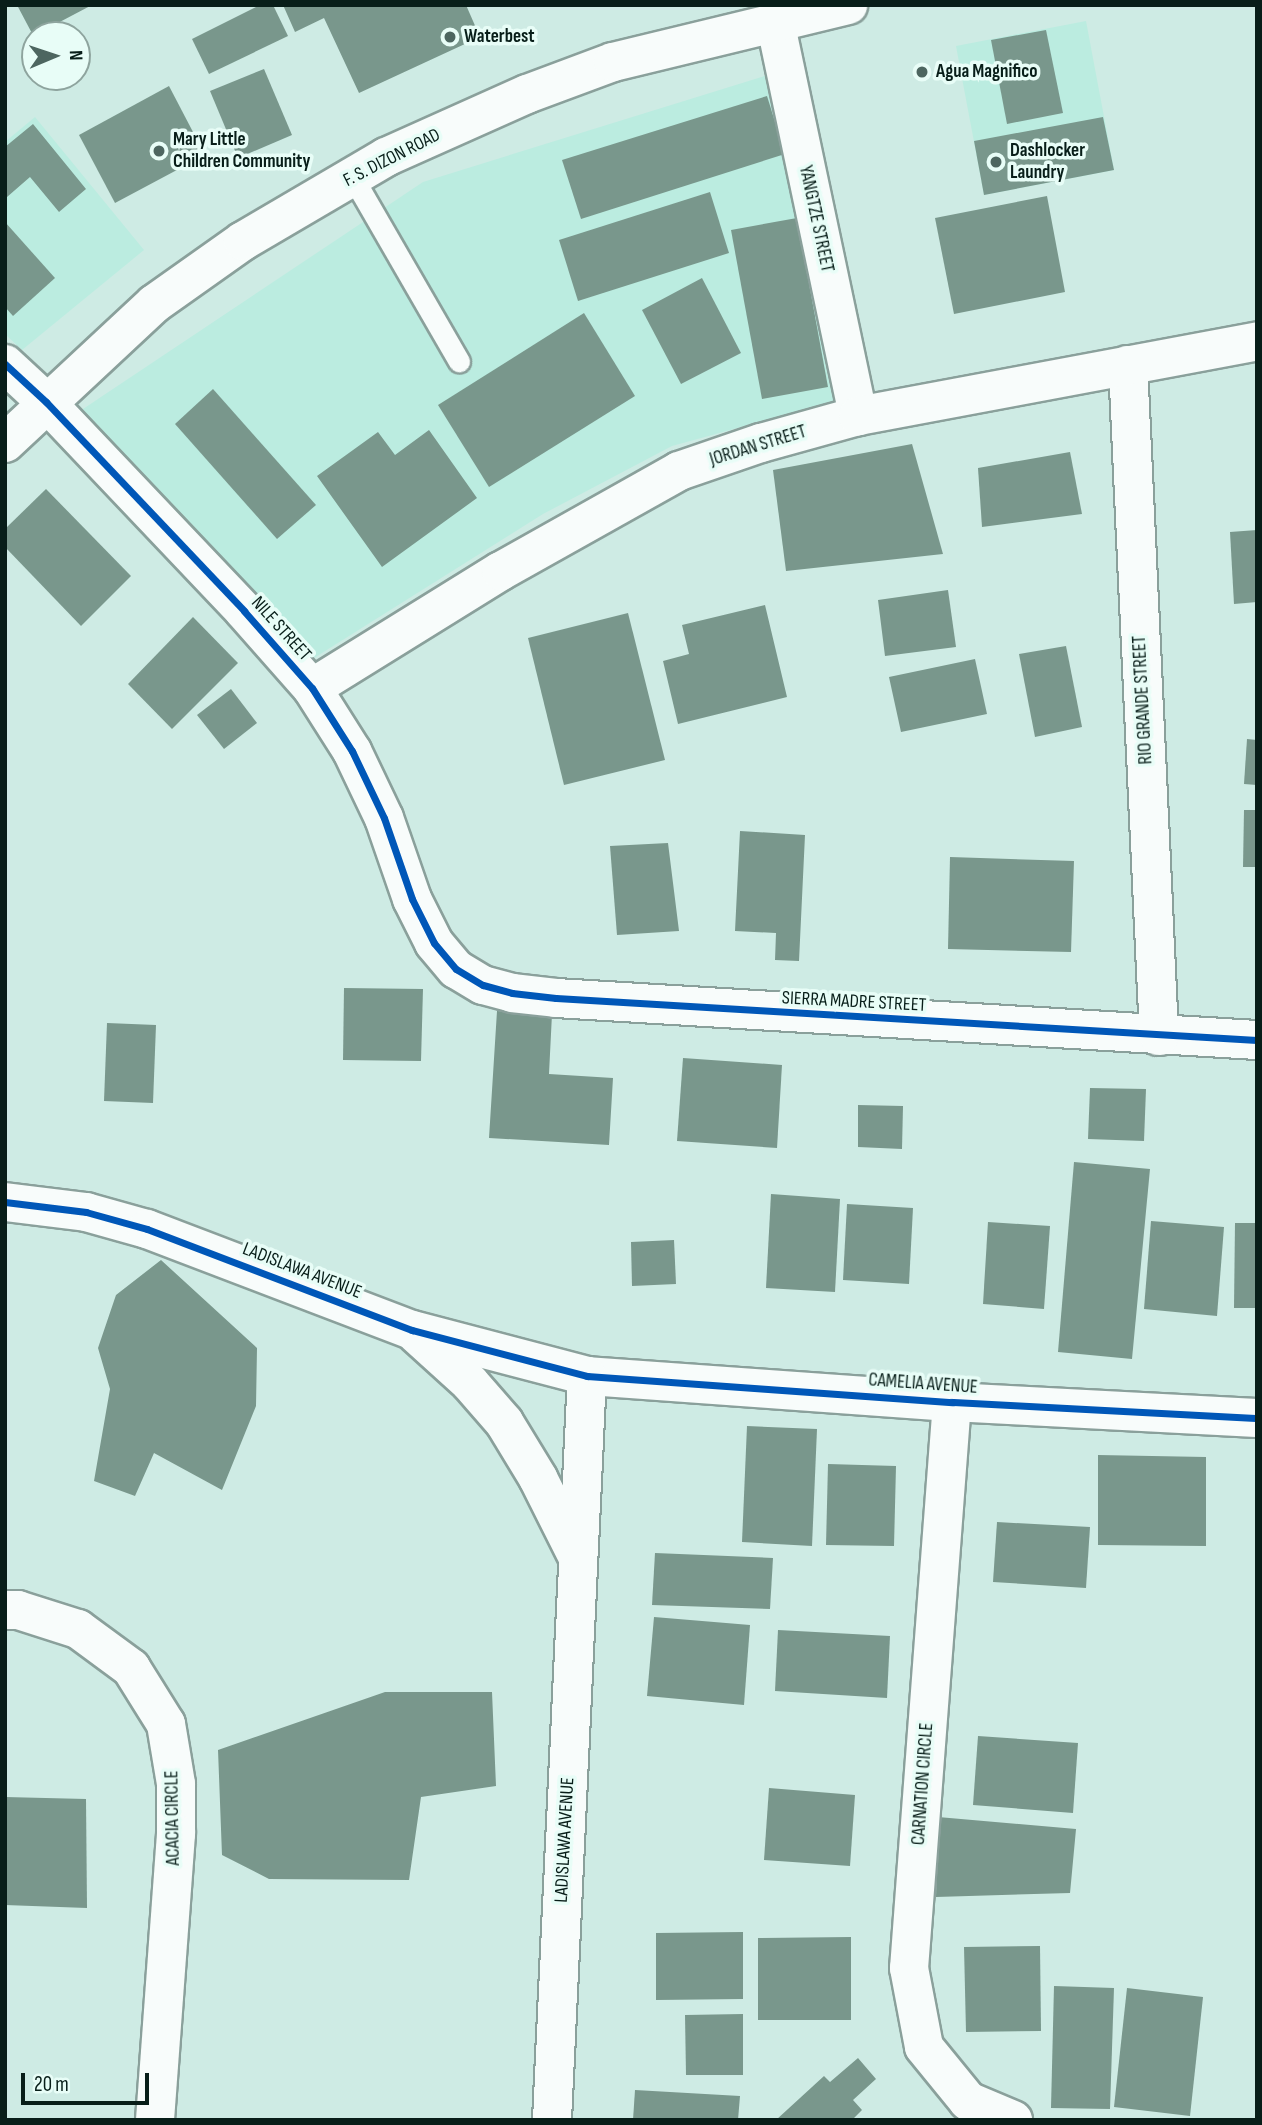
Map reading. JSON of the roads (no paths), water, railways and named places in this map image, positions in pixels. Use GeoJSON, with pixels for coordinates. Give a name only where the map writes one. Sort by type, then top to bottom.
{"type":"FeatureCollection","features":[{"type":"Feature","properties":{"kind":"street","name":"F. S. DIZON ROAD"},"geometry":{"type":"LineString","coordinates":[[5,443],[154,304],[243,241],[386,157],[552,85],[614,62],[848,5]]}},
{"type":"Feature","properties":{"kind":"street","name":"YANGTZE STREET"},"geometry":{"type":"LineString","coordinates":[[775,21],[858,416]]}},
{"type":"Feature","properties":{"kind":"street","name":"JORDAN STREET"},"geometry":{"type":"LineString","coordinates":[[312,688],[501,571],[680,471],[761,443],[858,416],[1257,341]]}},
{"type":"Feature","properties":{"kind":"street","name":"NILE STREET"},"geometry":{"type":"LineString","coordinates":[[5,364],[46,402],[244,611],[312,688],[352,751],[384,818],[412,900],[434,943],[456,969]]}},
{"type":"Feature","properties":{"kind":"street","name":"RIO GRANDE STREET"},"geometry":{"type":"LineString","coordinates":[[1128,365],[1159,1035]]}},
{"type":"Feature","properties":{"kind":"street","name":"SIERRA MADRE STREET"},"geometry":{"type":"LineString","coordinates":[[456,969],[483,985],[512,993],[556,998],[1257,1041]]}},
{"type":"Feature","properties":{"kind":"street","name":"LADISLAWA AVENUE"},"geometry":{"type":"LineString","coordinates":[[5,1202],[86,1213],[147,1229],[412,1330],[587,1376],[552,2120]]}},
{"type":"Feature","properties":{"kind":"street","name":"LADISLAWA AVENUE"},"geometry":{"type":"LineString","coordinates":[[412,1330],[470,1383],[504,1422],[538,1478],[579,1560]]}},
{"type":"Feature","properties":{"kind":"street","name":"CAMELIA AVENUE"},"geometry":{"type":"LineString","coordinates":[[587,1376],[952,1402],[1257,1418]]}},
{"type":"Feature","properties":{"kind":"street","name":"CARNATION CIRCLE"},"geometry":{"type":"LineString","coordinates":[[952,1402],[909,1968],[924,2047],[968,2101],[1013,2120]]}},
{"type":"Feature","properties":{"kind":"street","name":"ACACIA CIRCLE"},"geometry":{"type":"LineString","coordinates":[[5,1610],[18,1610],[78,1629],[131,1668],[166,1724],[176,1784],[176,1834],[155,2120]]}},
{"type":"Feature","properties":{"kind":"lane"},"geometry":{"type":"LineString","coordinates":[[352,176],[459,361]]}},
{"type":"Feature","properties":{"kind":"place","name":"Waterbest"},"geometry":{"type":"Point","coordinates":[450,37]}},
{"type":"Feature","properties":{"kind":"place","name":"Agua Magnifico"},"geometry":{"type":"Point","coordinates":[922,72]}},
{"type":"Feature","properties":{"kind":"place","name":"Mary Little Children Community"},"geometry":{"type":"Point","coordinates":[159,151]}},
{"type":"Feature","properties":{"kind":"place","name":"Dashlocker Laundry"},"geometry":{"type":"Point","coordinates":[996,162]}}]}
